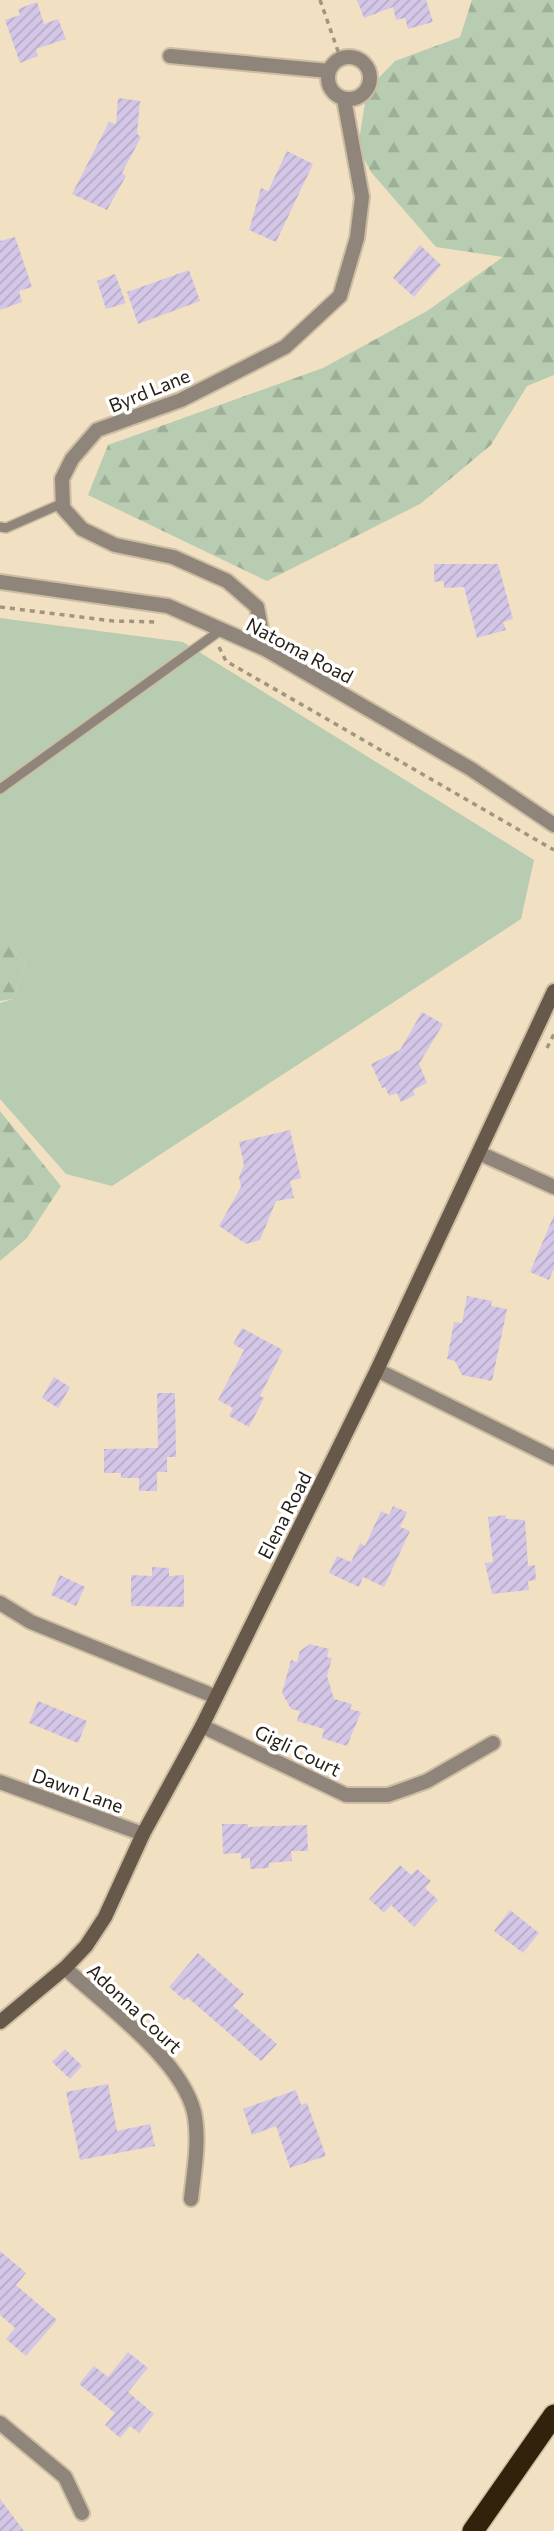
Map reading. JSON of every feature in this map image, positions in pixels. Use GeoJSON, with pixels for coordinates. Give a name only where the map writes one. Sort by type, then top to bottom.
{"type":"FeatureCollection","features":[{"type":"Feature","properties":{"kind":"highway"},"geometry":{"type":"LineString","coordinates":[[473,2531],[554,2415]]}},
{"type":"Feature","properties":{"kind":"street"},"geometry":{"type":"LineString","coordinates":[[170,56],[329,71],[336,61],[347,57],[365,64],[370,83],[358,98],[344,99]]}},
{"type":"Feature","properties":{"kind":"street","name":"Byrd Lane"},"geometry":{"type":"LineString","coordinates":[[63,503],[62,479],[72,459],[97,430],[181,400],[285,347],[340,296],[358,237],[362,197],[344,99],[337,96],[328,85],[329,71]]}},
{"type":"Feature","properties":{"kind":"street"},"geometry":{"type":"LineString","coordinates":[[63,503],[63,508],[82,529],[115,545],[173,557],[227,581],[257,607],[265,649]]}},
{"type":"Feature","properties":{"kind":"street","name":"Natoma Road"},"geometry":{"type":"LineString","coordinates":[[0,582],[168,606],[217,633],[265,649],[471,769],[554,825]]}},
{"type":"Feature","properties":{"kind":"street","name":"Elena Road"},"geometry":{"type":"LineString","coordinates":[[0,2022],[65,1968],[86,1946],[106,1917],[143,1834],[202,1726],[214,1696],[377,1370],[554,991]]}},
{"type":"Feature","properties":{"kind":"street"},"geometry":{"type":"LineString","coordinates":[[479,1153],[554,1187]]}},
{"type":"Feature","properties":{"kind":"street"},"geometry":{"type":"LineString","coordinates":[[377,1370],[554,1458]]}},
{"type":"Feature","properties":{"kind":"street"},"geometry":{"type":"LineString","coordinates":[[0,1603],[31,1622],[214,1696]]}},
{"type":"Feature","properties":{"kind":"street","name":"Gigli Court"},"geometry":{"type":"LineString","coordinates":[[202,1726],[346,1795],[388,1795],[408,1788],[427,1781],[494,1743]]}},
{"type":"Feature","properties":{"kind":"street","name":"Dawn Lane"},"geometry":{"type":"LineString","coordinates":[[0,1782],[143,1834]]}},
{"type":"Feature","properties":{"kind":"street","name":"Adonna Court"},"geometry":{"type":"LineString","coordinates":[[65,1968],[170,2063],[194,2111],[196,2147],[191,2199]]}},
{"type":"Feature","properties":{"kind":"street"},"geometry":{"type":"LineString","coordinates":[[0,2423],[65,2477],[82,2513]]}},
{"type":"Feature","properties":{"kind":"lane"},"geometry":{"type":"LineString","coordinates":[[0,527],[6,528],[63,503]]}},
{"type":"Feature","properties":{"kind":"lane"},"geometry":{"type":"LineString","coordinates":[[0,789],[217,633]]}},
{"type":"Feature","properties":{"kind":"path"},"geometry":{"type":"LineString","coordinates":[[320,0],[339,54],[347,57]]}},
{"type":"Feature","properties":{"kind":"path"},"geometry":{"type":"LineString","coordinates":[[0,607],[113,621],[166,622]]}},
{"type":"Feature","properties":{"kind":"path"},"geometry":{"type":"LineString","coordinates":[[217,633],[226,662],[554,850]]}},
{"type":"Feature","properties":{"kind":"green space"},"geometry":{"type":"Polygon","coordinates":[[[472,0],[554,0],[554,375],[527,386],[491,445],[420,504],[267,581],[88,495],[108,445],[323,368],[427,311],[503,257],[436,247],[371,172],[358,147],[367,90],[395,61],[460,37],[472,0]]]}},
{"type":"Feature","properties":{"kind":"green space"},"geometry":{"type":"Polygon","coordinates":[[[0,618],[183,642],[534,860],[521,919],[112,1186],[66,1174],[0,1099],[0,1003],[13,999],[25,964],[0,931],[0,618]]]}},
{"type":"Feature","properties":{"kind":"green space"},"geometry":{"type":"Polygon","coordinates":[[[0,931],[25,964],[13,999],[0,1001],[0,931]]]}},
{"type":"Feature","properties":{"kind":"green space"},"geometry":{"type":"Polygon","coordinates":[[[0,1111],[61,1186],[27,1238],[0,1261],[0,1111]]]}},
{"type":"Feature","properties":{"kind":"building"},"geometry":{"type":"Polygon","coordinates":[[[357,0],[426,0],[433,22],[408,29],[405,18],[396,20],[393,7],[364,18],[357,0]]]}},
{"type":"Feature","properties":{"kind":"building"},"geometry":{"type":"Polygon","coordinates":[[[37,2],[44,24],[58,19],[66,39],[36,49],[38,56],[20,63],[5,20],[20,15],[18,9],[37,2]]]}},
{"type":"Feature","properties":{"kind":"building"},"geometry":{"type":"Polygon","coordinates":[[[118,98],[140,101],[137,134],[141,137],[122,173],[126,176],[107,210],[72,194],[109,122],[116,124],[118,98]]]}},
{"type":"Feature","properties":{"kind":"building"},"geometry":{"type":"Polygon","coordinates":[[[287,151],[313,164],[276,242],[249,230],[261,188],[268,191],[287,151]]]}},
{"type":"Feature","properties":{"kind":"building"},"geometry":{"type":"Polygon","coordinates":[[[15,237],[32,287],[19,291],[22,302],[0,310],[0,241],[15,237]]]}},
{"type":"Feature","properties":{"kind":"building"},"geometry":{"type":"Polygon","coordinates":[[[420,245],[441,265],[414,297],[393,278],[420,245]]]}},
{"type":"Feature","properties":{"kind":"building"},"geometry":{"type":"Polygon","coordinates":[[[189,270],[200,301],[138,324],[127,292],[189,270]]]}},
{"type":"Feature","properties":{"kind":"building"},"geometry":{"type":"Polygon","coordinates":[[[115,274],[126,303],[106,309],[97,281],[115,274]]]}},
{"type":"Feature","properties":{"kind":"building"},"geometry":{"type":"Polygon","coordinates":[[[434,564],[498,564],[513,619],[503,622],[506,630],[477,638],[464,587],[444,588],[444,581],[434,582],[434,564]]]}},
{"type":"Feature","properties":{"kind":"building"},"geometry":{"type":"Polygon","coordinates":[[[422,1012],[443,1024],[419,1064],[427,1083],[413,1090],[415,1095],[401,1102],[397,1093],[389,1096],[385,1087],[382,1088],[371,1064],[400,1050],[422,1012]]]}},
{"type":"Feature","properties":{"kind":"building"},"geometry":{"type":"Polygon","coordinates":[[[290,1130],[301,1178],[290,1181],[294,1198],[276,1201],[260,1240],[246,1244],[219,1226],[241,1187],[239,1177],[244,1165],[239,1142],[290,1130]]]}},
{"type":"Feature","properties":{"kind":"building"},"geometry":{"type":"Polygon","coordinates":[[[554,1215],[554,1268],[549,1280],[530,1272],[554,1215]]]}},
{"type":"Feature","properties":{"kind":"building"},"geometry":{"type":"Polygon","coordinates":[[[467,1296],[492,1301],[491,1306],[507,1309],[492,1381],[462,1375],[455,1361],[447,1359],[454,1322],[462,1323],[467,1296]]]}},
{"type":"Feature","properties":{"kind":"building"},"geometry":{"type":"Polygon","coordinates":[[[242,1328],[283,1350],[260,1396],[264,1398],[249,1427],[229,1416],[233,1408],[218,1400],[244,1350],[233,1344],[242,1328]]]}},
{"type":"Feature","properties":{"kind":"building"},"geometry":{"type":"Polygon","coordinates":[[[54,1377],[70,1387],[58,1408],[42,1398],[54,1377]]]}},
{"type":"Feature","properties":{"kind":"building"},"geometry":{"type":"Polygon","coordinates":[[[157,1393],[175,1393],[176,1457],[167,1457],[167,1472],[157,1472],[157,1491],[139,1491],[139,1478],[121,1478],[121,1473],[104,1473],[104,1449],[158,1448],[157,1393]]]}},
{"type":"Feature","properties":{"kind":"building"},"geometry":{"type":"Polygon","coordinates":[[[393,1506],[407,1512],[400,1527],[410,1531],[384,1587],[363,1577],[359,1587],[329,1573],[337,1556],[351,1562],[360,1543],[365,1546],[381,1511],[389,1515],[393,1506]]]}},
{"type":"Feature","properties":{"kind":"building"},"geometry":{"type":"Polygon","coordinates":[[[506,1515],[506,1519],[525,1520],[528,1566],[535,1565],[536,1580],[528,1581],[529,1590],[492,1594],[485,1563],[493,1562],[488,1517],[506,1515]]]}},
{"type":"Feature","properties":{"kind":"building"},"geometry":{"type":"Polygon","coordinates":[[[152,1567],[169,1568],[169,1576],[184,1575],[184,1607],[131,1606],[131,1575],[152,1576],[152,1567]]]}},
{"type":"Feature","properties":{"kind":"building"},"geometry":{"type":"Polygon","coordinates":[[[60,1575],[85,1587],[76,1606],[51,1595],[60,1575]]]}},
{"type":"Feature","properties":{"kind":"building"},"geometry":{"type":"Polygon","coordinates":[[[310,1644],[329,1649],[327,1657],[332,1658],[327,1676],[334,1699],[352,1704],[350,1709],[361,1712],[347,1746],[322,1738],[324,1729],[297,1721],[300,1711],[291,1709],[282,1693],[291,1660],[297,1662],[300,1651],[310,1644]]]}},
{"type":"Feature","properties":{"kind":"building"},"geometry":{"type":"Polygon","coordinates":[[[38,1701],[87,1721],[78,1743],[29,1723],[38,1701]]]}},
{"type":"Feature","properties":{"kind":"building"},"geometry":{"type":"Polygon","coordinates":[[[222,1824],[248,1824],[248,1827],[307,1825],[308,1851],[291,1851],[292,1861],[269,1863],[269,1868],[250,1869],[250,1858],[241,1859],[241,1853],[223,1854],[222,1824]]]}},
{"type":"Feature","properties":{"kind":"building"},"geometry":{"type":"Polygon","coordinates":[[[400,1865],[411,1875],[417,1869],[431,1881],[425,1888],[438,1900],[414,1927],[391,1905],[384,1913],[369,1899],[400,1865]]]}},
{"type":"Feature","properties":{"kind":"building"},"geometry":{"type":"Polygon","coordinates":[[[510,1910],[539,1933],[523,1953],[494,1931],[510,1910]]]}},
{"type":"Feature","properties":{"kind":"building"},"geometry":{"type":"Polygon","coordinates":[[[198,1953],[244,1994],[233,2006],[277,2044],[261,2061],[187,1997],[184,2000],[169,1987],[198,1953]]]}},
{"type":"Feature","properties":{"kind":"building"},"geometry":{"type":"Polygon","coordinates":[[[65,2049],[82,2066],[70,2079],[52,2062],[65,2049]]]}},
{"type":"Feature","properties":{"kind":"building"},"geometry":{"type":"Polygon","coordinates":[[[108,2084],[117,2131],[150,2124],[155,2146],[80,2160],[66,2092],[108,2084]]]}},
{"type":"Feature","properties":{"kind":"building"},"geometry":{"type":"Polygon","coordinates":[[[296,2090],[301,2105],[307,2103],[326,2156],[290,2168],[276,2126],[252,2135],[243,2109],[296,2090]]]}},
{"type":"Feature","properties":{"kind":"building"},"geometry":{"type":"Polygon","coordinates":[[[0,2251],[26,2273],[16,2285],[57,2320],[26,2356],[6,2339],[15,2328],[0,2315],[0,2251]]]}},
{"type":"Feature","properties":{"kind":"building"},"geometry":{"type":"Polygon","coordinates":[[[128,2352],[148,2368],[128,2392],[154,2414],[139,2433],[130,2426],[120,2438],[105,2425],[115,2413],[79,2384],[94,2366],[108,2377],[128,2352]]]}},
{"type":"Feature","properties":{"kind":"building"},"geometry":{"type":"Polygon","coordinates":[[[0,2499],[24,2531],[0,2531],[0,2499]]]}}]}
